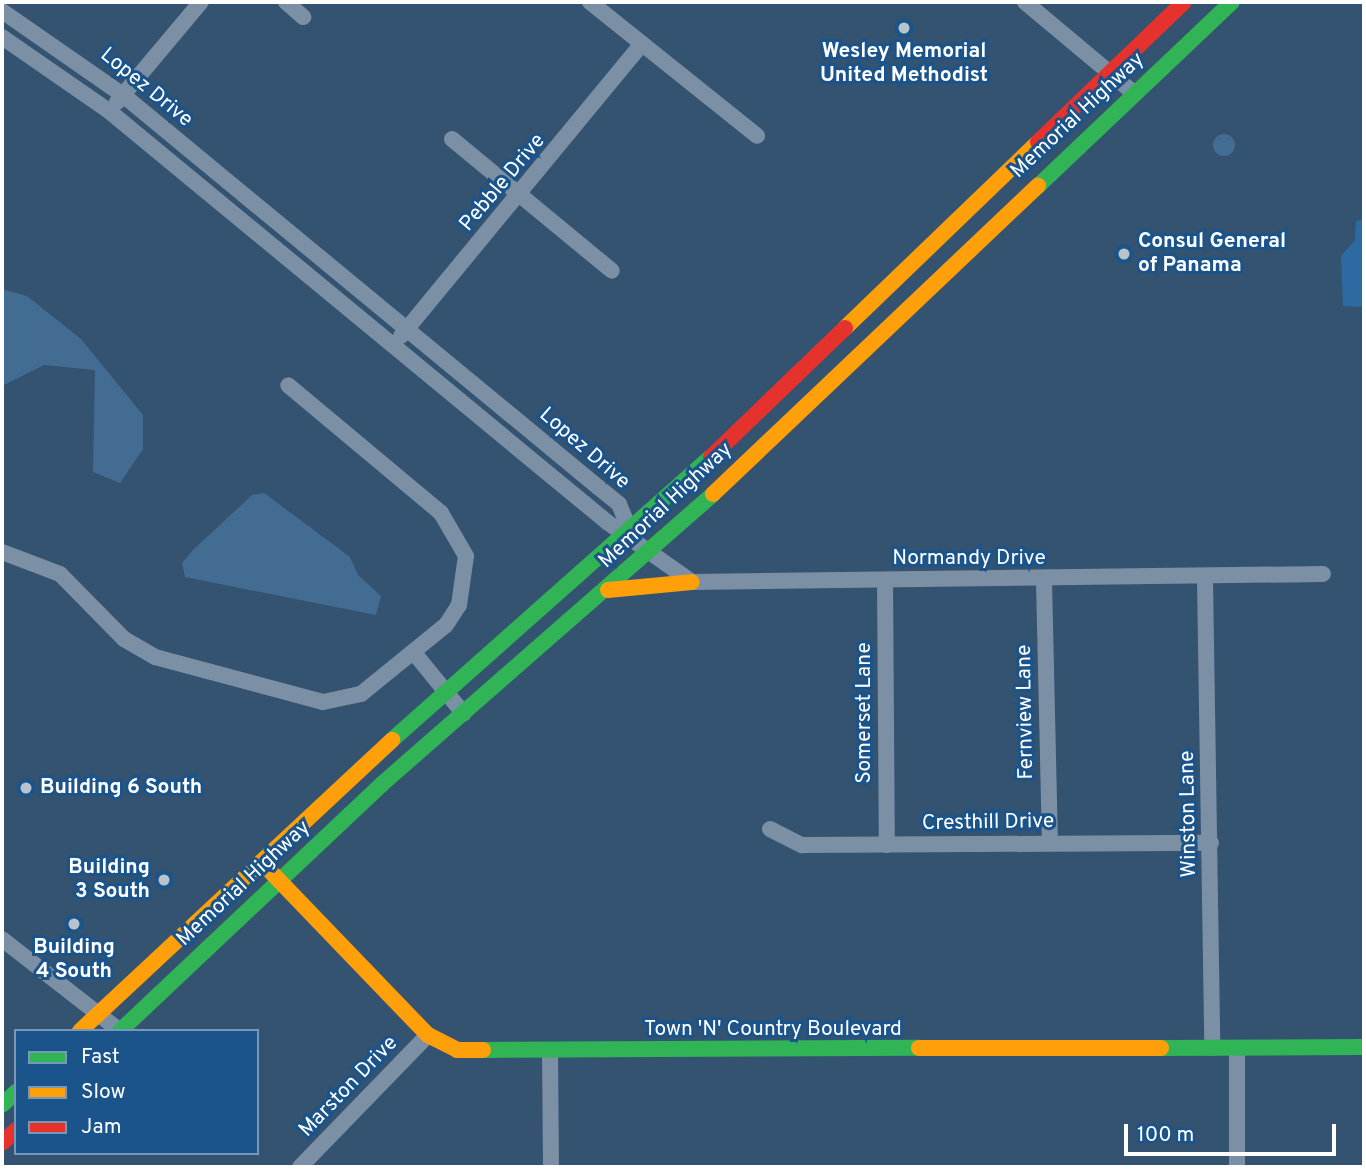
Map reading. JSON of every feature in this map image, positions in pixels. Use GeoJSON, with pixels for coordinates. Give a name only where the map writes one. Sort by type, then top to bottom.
{"type":"FeatureCollection","features":[{"type":"Feature","properties":{"kind":"main road","name":"Memorial Highway"},"geometry":{"type":"LineString","coordinates":[[82,1029],[259,862],[446,692],[631,533],[1184,2]]}},
{"type":"Feature","properties":{"kind":"main road","name":"Memorial Highway"},"geometry":{"type":"LineString","coordinates":[[122,1029],[279,880],[464,714],[654,550],[1232,2]]}},
{"type":"Feature","properties":{"kind":"main road"},"geometry":{"type":"LineString","coordinates":[[608,590],[692,582]]}},
{"type":"Feature","properties":{"kind":"main road","name":"Town 'N' Country Boulevard"},"geometry":{"type":"LineString","coordinates":[[259,862],[428,1035],[457,1050],[550,1052],[1364,1047]]}},
{"type":"Feature","properties":{"kind":"street"},"geometry":{"type":"LineString","coordinates":[[2,10],[6,2]]}},
{"type":"Feature","properties":{"kind":"street"},"geometry":{"type":"LineString","coordinates":[[109,111],[201,2]]}},
{"type":"Feature","properties":{"kind":"street"},"geometry":{"type":"LineString","coordinates":[[286,2],[303,17]]}},
{"type":"Feature","properties":{"kind":"street"},"geometry":{"type":"LineString","coordinates":[[590,2],[757,136]]}},
{"type":"Feature","properties":{"kind":"street"},"geometry":{"type":"LineString","coordinates":[[1025,2],[1114,72],[1134,93]]}},
{"type":"Feature","properties":{"kind":"street","name":"Lopez Drive"},"geometry":{"type":"LineString","coordinates":[[2,10],[123,95],[619,504],[631,533]]}},
{"type":"Feature","properties":{"kind":"street","name":"Lopez Drive"},"geometry":{"type":"LineString","coordinates":[[2,37],[109,111],[607,522],[631,533]]}},
{"type":"Feature","properties":{"kind":"street","name":"Pebble Drive"},"geometry":{"type":"LineString","coordinates":[[393,346],[522,194],[642,44]]}},
{"type":"Feature","properties":{"kind":"street"},"geometry":{"type":"LineString","coordinates":[[452,139],[522,194],[612,271]]}},
{"type":"Feature","properties":{"kind":"street"},"geometry":{"type":"LineString","coordinates":[[2,552],[60,574],[145,652],[317,701],[361,694],[415,654],[459,605],[466,556],[458,533],[288,385]]}},
{"type":"Feature","properties":{"kind":"street"},"geometry":{"type":"LineString","coordinates":[[631,533],[692,582]]}},
{"type":"Feature","properties":{"kind":"street","name":"Normandy Drive"},"geometry":{"type":"LineString","coordinates":[[692,582],[1205,580],[1323,574]]}},
{"type":"Feature","properties":{"kind":"street","name":"Somerset Lane"},"geometry":{"type":"LineString","coordinates":[[885,580],[887,845]]}},
{"type":"Feature","properties":{"kind":"street","name":"Fernview Lane"},"geometry":{"type":"LineString","coordinates":[[1044,580],[1049,843]]}},
{"type":"Feature","properties":{"kind":"street","name":"Winston Lane"},"geometry":{"type":"LineString","coordinates":[[1205,580],[1212,1048]]}},
{"type":"Feature","properties":{"kind":"street"},"geometry":{"type":"LineString","coordinates":[[415,654],[464,714]]}},
{"type":"Feature","properties":{"kind":"street","name":"Cresthill Drive"},"geometry":{"type":"LineString","coordinates":[[770,829],[802,845],[1211,843]]}},
{"type":"Feature","properties":{"kind":"street"},"geometry":{"type":"LineString","coordinates":[[2,939],[101,1011],[118,1029]]}},
{"type":"Feature","properties":{"kind":"street","name":"Marston Drive"},"geometry":{"type":"LineString","coordinates":[[299,1167],[428,1035]]}},
{"type":"Feature","properties":{"kind":"street"},"geometry":{"type":"LineString","coordinates":[[1237,1048],[1237,1167]]}},
{"type":"Feature","properties":{"kind":"street"},"geometry":{"type":"LineString","coordinates":[[550,1052],[551,1167]]}},
{"type":"Feature","properties":{"kind":"shaded area"},"geometry":{"type":"Polygon","coordinates":[[[1224,134],[1232,137],[1235,145],[1232,153],[1224,156],[1216,153],[1213,145],[1216,137],[1224,134]]]}},
{"type":"Feature","properties":{"kind":"shaded area"},"geometry":{"type":"Polygon","coordinates":[[[1364,219],[1364,307],[1343,306],[1341,256],[1355,240],[1356,221],[1364,219]]]}},
{"type":"Feature","properties":{"kind":"shaded area"},"geometry":{"type":"Polygon","coordinates":[[[2,289],[27,296],[81,339],[143,415],[143,449],[120,483],[93,472],[95,370],[44,365],[2,386],[2,289]]]}},
{"type":"Feature","properties":{"kind":"shaded area"},"geometry":{"type":"Polygon","coordinates":[[[264,493],[350,557],[358,575],[381,596],[376,615],[185,577],[182,563],[193,550],[252,495],[264,493]]]}},
{"type":"Feature","properties":{"kind":"traffic: fast"},"geometry":{"type":"LineString","coordinates":[[1038,186],[1232,2]]}},
{"type":"Feature","properties":{"kind":"traffic: fast"},"geometry":{"type":"LineString","coordinates":[[392,740],[711,457]]}},
{"type":"Feature","properties":{"kind":"traffic: fast"},"geometry":{"type":"LineString","coordinates":[[122,1029],[382,784],[713,494]]}},
{"type":"Feature","properties":{"kind":"traffic: fast"},"geometry":{"type":"LineString","coordinates":[[1161,1048],[1364,1047]]}},
{"type":"Feature","properties":{"kind":"traffic: fast"},"geometry":{"type":"LineString","coordinates":[[483,1050],[919,1048]]}},
{"type":"Feature","properties":{"kind":"traffic: fast"},"geometry":{"type":"LineString","coordinates":[[2,1105],[14,1094]]}},
{"type":"Feature","properties":{"kind":"traffic: slow"},"geometry":{"type":"LineString","coordinates":[[845,328],[1038,142]]}},
{"type":"Feature","properties":{"kind":"traffic: slow"},"geometry":{"type":"LineString","coordinates":[[713,494],[1038,186]]}},
{"type":"Feature","properties":{"kind":"traffic: slow"},"geometry":{"type":"LineString","coordinates":[[608,590],[692,582]]}},
{"type":"Feature","properties":{"kind":"traffic: slow"},"geometry":{"type":"LineString","coordinates":[[82,1029],[392,740]]}},
{"type":"Feature","properties":{"kind":"traffic: slow"},"geometry":{"type":"LineString","coordinates":[[270,871],[428,1035],[457,1050],[483,1050]]}},
{"type":"Feature","properties":{"kind":"traffic: slow"},"geometry":{"type":"LineString","coordinates":[[919,1048],[1161,1048]]}},
{"type":"Feature","properties":{"kind":"traffic: jam"},"geometry":{"type":"LineString","coordinates":[[1038,142],[1184,2]]}},
{"type":"Feature","properties":{"kind":"traffic: jam"},"geometry":{"type":"LineString","coordinates":[[711,457],[845,328]]}},
{"type":"Feature","properties":{"kind":"traffic: jam"},"geometry":{"type":"LineString","coordinates":[[2,1143],[14,1132]]}},
{"type":"Feature","properties":{"kind":"place","name":"Wesley Memorial United Methodist"},"geometry":{"type":"Point","coordinates":[904,28]}},
{"type":"Feature","properties":{"kind":"place","name":"Consul General of Panama"},"geometry":{"type":"Point","coordinates":[1124,254]}},
{"type":"Feature","properties":{"kind":"place","name":"Building 6 South"},"geometry":{"type":"Point","coordinates":[26,788]}},
{"type":"Feature","properties":{"kind":"place","name":"Building 3 South"},"geometry":{"type":"Point","coordinates":[164,880]}},
{"type":"Feature","properties":{"kind":"place","name":"Building 4 South"},"geometry":{"type":"Point","coordinates":[74,924]}}]}
